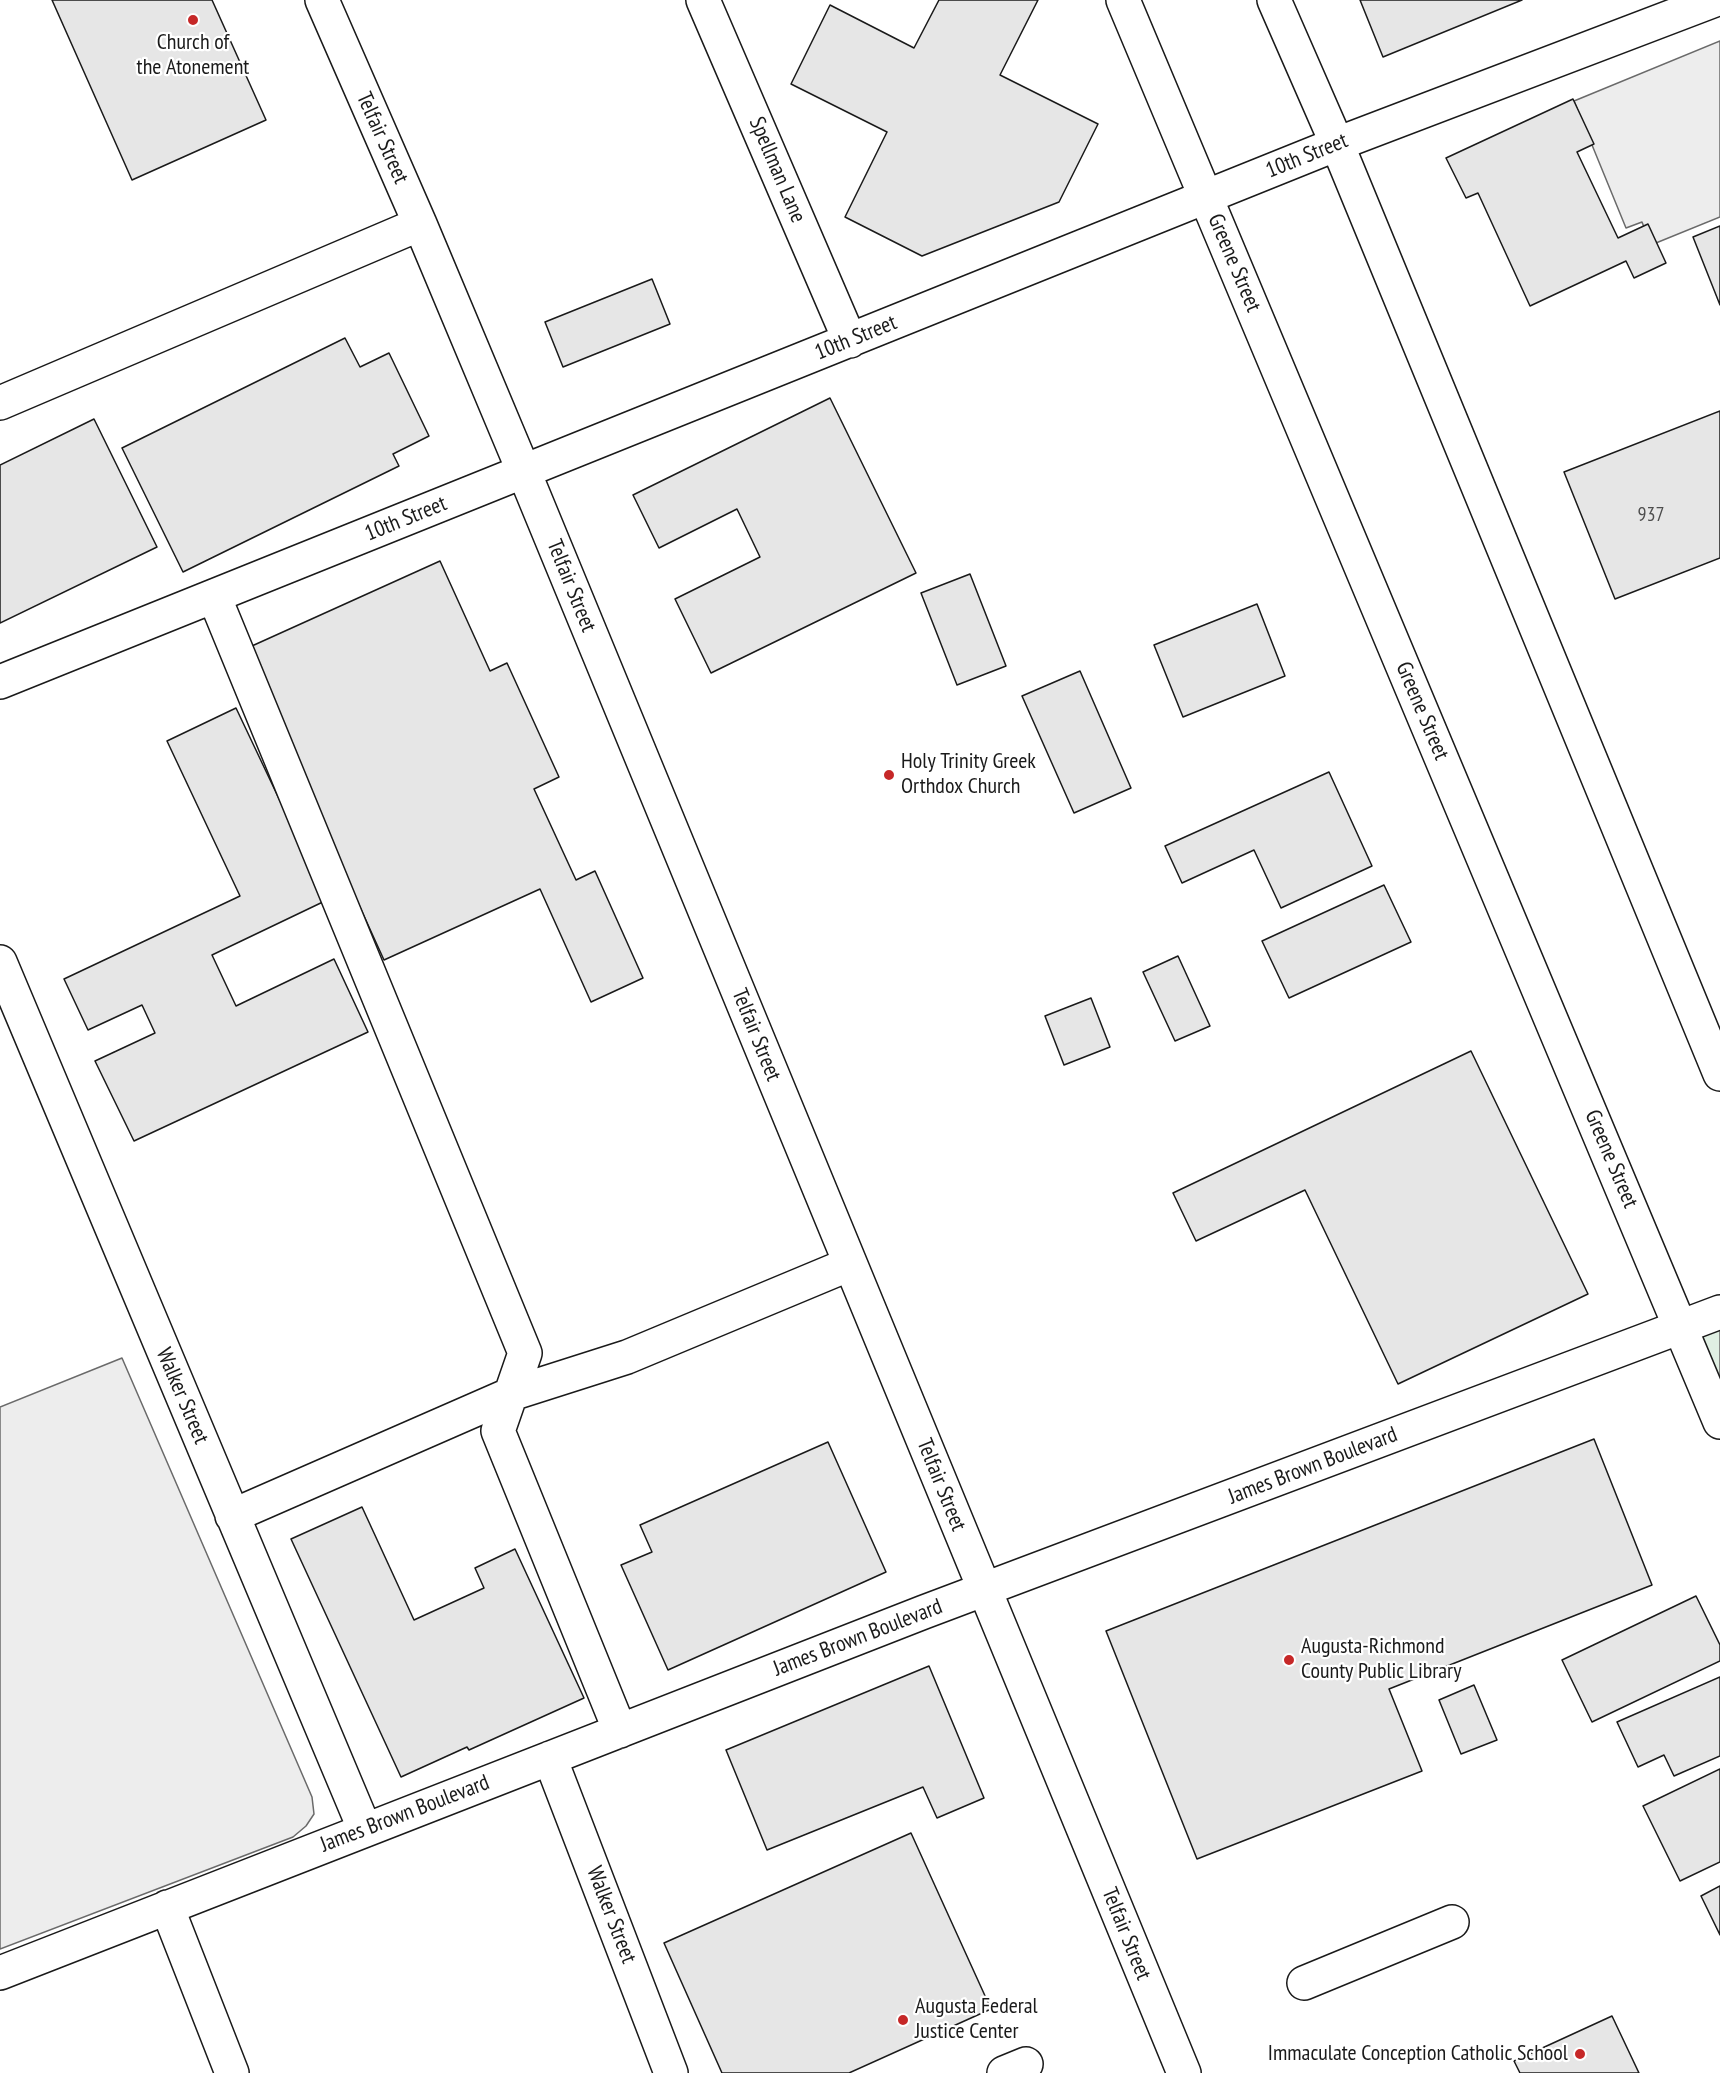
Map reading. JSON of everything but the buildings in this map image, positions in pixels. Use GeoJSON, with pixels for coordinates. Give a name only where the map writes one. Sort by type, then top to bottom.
{"type":"FeatureCollection","features":[{"type":"Feature","properties":{"kind":"street","name":"Telfair Street"},"geometry":{"type":"LineString","coordinates":[[322,0],[420,224],[524,472],[1184,2073]]}},
{"type":"Feature","properties":{"kind":"street","name":"Spellman Lane"},"geometry":{"type":"LineString","coordinates":[[703,0],[850,340]]}},
{"type":"Feature","properties":{"kind":"street","name":"Greene Street"},"geometry":{"type":"LineString","coordinates":[[1123,0],[1720,1422]]}},
{"type":"Feature","properties":{"kind":"street"},"geometry":{"type":"LineString","coordinates":[[1274,0],[1337,144],[1720,1074]]}},
{"type":"Feature","properties":{"kind":"street","name":"10th Street"},"geometry":{"type":"LineString","coordinates":[[0,682],[1337,144],[1716,0]]}},
{"type":"Feature","properties":{"kind":"street"},"geometry":{"type":"LineString","coordinates":[[0,403],[420,224]]}},
{"type":"Feature","properties":{"kind":"street"},"geometry":{"type":"LineString","coordinates":[[214,596],[525,1353],[498,1431],[620,1731]]}},
{"type":"Feature","properties":{"kind":"street","name":"Walker Street"},"geometry":{"type":"LineString","coordinates":[[0,962],[364,1830]]}},
{"type":"Feature","properties":{"kind":"street"},"geometry":{"type":"LineString","coordinates":[[232,1516],[512,1394],[627,1357],[850,1264]]}},
{"type":"Feature","properties":{"kind":"street","name":"James Brown Boulevard"},"geometry":{"type":"LineString","coordinates":[[0,1973],[984,1589],[1720,1312]]}},
{"type":"Feature","properties":{"kind":"street","name":"Walker Street"},"geometry":{"type":"LineString","coordinates":[[550,1758],[671,2073]]}},
{"type":"Feature","properties":{"kind":"street"},"geometry":{"type":"LineString","coordinates":[[167,1907],[232,2073]]}},
{"type":"Feature","properties":{"kind":"street"},"geometry":{"type":"LineString","coordinates":[[1304,1983],[1452,1922]]}},
{"type":"Feature","properties":{"kind":"green space"},"geometry":{"type":"Polygon","coordinates":[[[1720,1312],[1720,1422],[1681,1328],[1720,1312]]]}},
{"type":"Feature","properties":{"kind":"shaded area"},"geometry":{"type":"Polygon","coordinates":[[[1720,41],[1720,217],[1651,245],[1642,222],[1626,228],[1574,101],[1720,41]]]}},
{"type":"Feature","properties":{"kind":"shaded area"},"geometry":{"type":"Polygon","coordinates":[[[122,1358],[312,1797],[314,1814],[306,1826],[293,1837],[0,1949],[0,1407],[122,1358]]]}},
{"type":"Feature","properties":{"kind":"place","name":"Church of the Atonement"},"geometry":{"type":"Point","coordinates":[193,20]}},
{"type":"Feature","properties":{"kind":"place","name":"Holy Trinity Greek Orthdox Church"},"geometry":{"type":"Point","coordinates":[889,775]}},
{"type":"Feature","properties":{"kind":"place","name":"Augusta-Richmond County Public Library"},"geometry":{"type":"Point","coordinates":[1289,1660]}},
{"type":"Feature","properties":{"kind":"place","name":"Augusta Federal Justice Center"},"geometry":{"type":"Point","coordinates":[903,2020]}},
{"type":"Feature","properties":{"kind":"place","name":"Immaculate Conception Catholic School"},"geometry":{"type":"Point","coordinates":[1580,2054]}}]}
